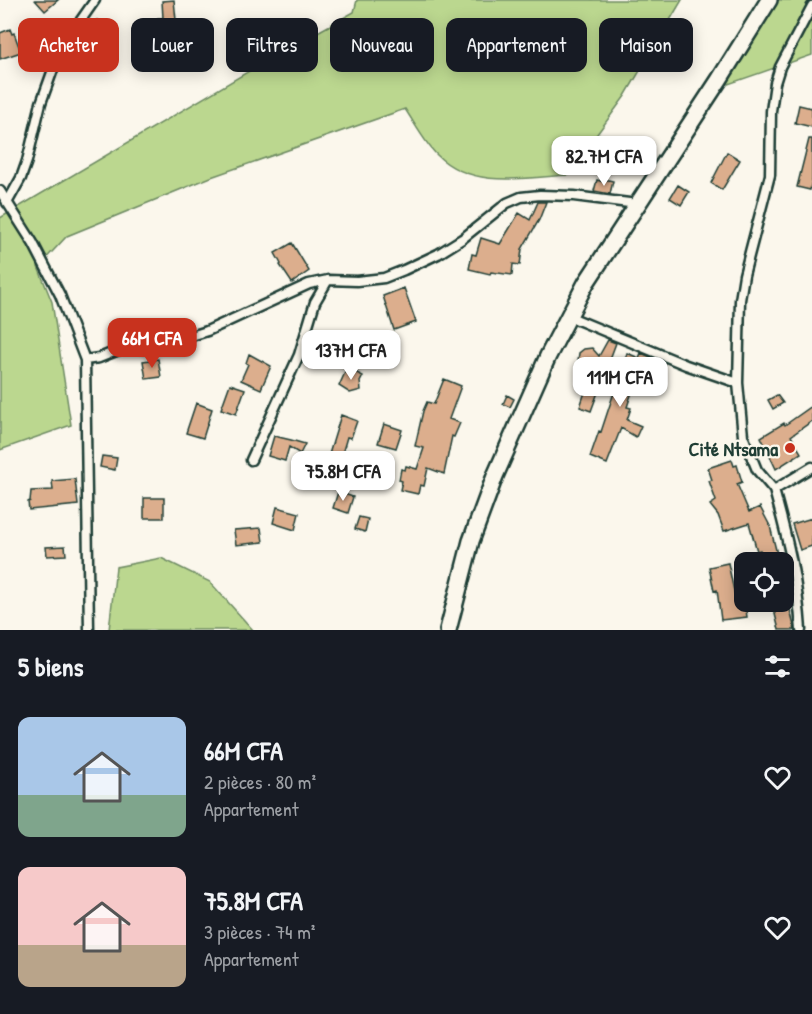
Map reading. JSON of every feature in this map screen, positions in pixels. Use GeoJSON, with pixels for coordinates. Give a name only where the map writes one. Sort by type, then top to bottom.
{"type":"FeatureCollection","features":[{"type":"Feature","properties":{"kind":"highway"},"geometry":{"type":"LineString","coordinates":[[448,630],[471,541],[495,476],[568,315],[586,283],[769,0]]}},
{"type":"Feature","properties":{"kind":"street"},"geometry":{"type":"LineString","coordinates":[[7,203],[21,178],[27,161],[41,103],[60,50],[95,0]]}},
{"type":"Feature","properties":{"kind":"street"},"geometry":{"type":"LineString","coordinates":[[801,630],[799,594],[792,558],[774,490],[757,470],[743,436],[738,383],[740,300],[744,275],[770,175],[771,111],[775,83],[780,67],[812,6]]}},
{"type":"Feature","properties":{"kind":"street"},"geometry":{"type":"LineString","coordinates":[[0,191],[33,243],[60,295],[85,360],[89,630]]}},
{"type":"Feature","properties":{"kind":"street"},"geometry":{"type":"LineString","coordinates":[[85,360],[99,358],[124,348],[151,349],[207,331],[309,284],[328,280],[384,278],[438,254],[462,239],[507,203],[521,197],[574,196],[637,204]]}},
{"type":"Feature","properties":{"kind":"street"},"geometry":{"type":"LineString","coordinates":[[251,460],[299,355],[315,302],[328,280]]}},
{"type":"Feature","properties":{"kind":"street"},"geometry":{"type":"LineString","coordinates":[[568,315],[651,351],[738,383]]}},
{"type":"Feature","properties":{"kind":"street"},"geometry":{"type":"LineString","coordinates":[[774,490],[812,467]]}},
{"type":"Feature","properties":{"kind":"green space"},"geometry":{"type":"Polygon","coordinates":[[[357,0],[682,0],[671,18],[599,18],[599,72],[639,72],[625,96],[567,175],[499,179],[466,173],[451,166],[437,155],[405,109],[211,177],[67,236],[38,267],[52,302],[71,425],[0,450],[0,218],[247,72],[318,72],[318,32],[330,25],[330,72],[434,72],[434,18],[343,18],[354,12],[357,0]]]}},
{"type":"Feature","properties":{"kind":"green space"},"geometry":{"type":"Polygon","coordinates":[[[765,0],[812,0],[812,55],[714,89],[765,0]]]}},
{"type":"Feature","properties":{"kind":"green space"},"geometry":{"type":"Polygon","coordinates":[[[161,558],[210,582],[253,630],[109,630],[116,567],[161,558]]]}},
{"type":"Feature","properties":{"kind":"building"},"geometry":{"type":"Polygon","coordinates":[[[35,0],[58,0],[45,11],[35,0]]]}},
{"type":"Feature","properties":{"kind":"building"},"geometry":{"type":"Polygon","coordinates":[[[174,0],[176,18],[163,18],[162,1],[174,0]]]}},
{"type":"Feature","properties":{"kind":"building"},"geometry":{"type":"Polygon","coordinates":[[[10,29],[12,34],[14,33],[18,53],[0,59],[0,33],[10,29]]]}},
{"type":"Feature","properties":{"kind":"building"},"geometry":{"type":"Polygon","coordinates":[[[799,105],[812,108],[812,127],[795,123],[799,105]]]}},
{"type":"Feature","properties":{"kind":"building"},"geometry":{"type":"Polygon","coordinates":[[[809,139],[812,139],[810,190],[797,187],[809,139]]]}},
{"type":"Feature","properties":{"kind":"building"},"geometry":{"type":"Polygon","coordinates":[[[727,152],[740,160],[722,190],[711,183],[727,152]]]}},
{"type":"Feature","properties":{"kind":"building"},"geometry":{"type":"Polygon","coordinates":[[[604,179],[613,181],[610,194],[594,191],[597,180],[604,182],[604,179]]]}},
{"type":"Feature","properties":{"kind":"building"},"geometry":{"type":"Polygon","coordinates":[[[678,185],[689,192],[681,205],[670,198],[678,185]]]}},
{"type":"Feature","properties":{"kind":"building"},"geometry":{"type":"Polygon","coordinates":[[[538,202],[546,202],[539,220],[522,249],[520,265],[513,264],[512,275],[491,272],[490,274],[469,269],[472,254],[476,255],[481,238],[500,244],[519,213],[530,220],[538,202]]]}},
{"type":"Feature","properties":{"kind":"building"},"geometry":{"type":"Polygon","coordinates":[[[292,243],[309,271],[292,283],[275,253],[292,243]]]}},
{"type":"Feature","properties":{"kind":"building"},"geometry":{"type":"Polygon","coordinates":[[[404,288],[416,322],[394,330],[383,296],[404,288]]]}},
{"type":"Feature","properties":{"kind":"building"},"geometry":{"type":"Polygon","coordinates":[[[608,340],[616,343],[607,367],[584,366],[578,361],[579,353],[584,349],[592,348],[599,356],[608,340]]]}},
{"type":"Feature","properties":{"kind":"building"},"geometry":{"type":"Polygon","coordinates":[[[627,353],[639,358],[641,353],[651,357],[637,388],[634,386],[627,407],[631,408],[627,420],[641,426],[636,437],[621,428],[607,464],[590,457],[599,431],[601,432],[627,353]]]}},
{"type":"Feature","properties":{"kind":"building"},"geometry":{"type":"Polygon","coordinates":[[[249,354],[271,366],[261,389],[241,380],[248,364],[246,363],[249,354]]]}},
{"type":"Feature","properties":{"kind":"building"},"geometry":{"type":"Polygon","coordinates":[[[158,359],[161,377],[146,379],[143,361],[158,359]]]}},
{"type":"Feature","properties":{"kind":"building"},"geometry":{"type":"Polygon","coordinates":[[[347,368],[363,376],[360,382],[361,390],[350,393],[339,386],[347,368]]]}},
{"type":"Feature","properties":{"kind":"building"},"geometry":{"type":"Polygon","coordinates":[[[444,379],[461,386],[449,419],[460,423],[454,437],[452,436],[444,474],[428,468],[424,486],[420,485],[418,494],[400,490],[401,469],[405,470],[406,466],[417,469],[424,448],[415,446],[423,411],[427,402],[434,404],[444,379]]]}},
{"type":"Feature","properties":{"kind":"building"},"geometry":{"type":"Polygon","coordinates":[[[588,383],[600,387],[591,411],[580,407],[588,383]]]}},
{"type":"Feature","properties":{"kind":"building"},"geometry":{"type":"Polygon","coordinates":[[[230,384],[245,389],[236,414],[221,409],[230,384]]]}},
{"type":"Feature","properties":{"kind":"building"},"geometry":{"type":"Polygon","coordinates":[[[507,395],[514,399],[510,407],[503,404],[507,395]]]}},
{"type":"Feature","properties":{"kind":"building"},"geometry":{"type":"Polygon","coordinates":[[[777,395],[783,403],[773,409],[768,400],[777,395]]]}},
{"type":"Feature","properties":{"kind":"building"},"geometry":{"type":"Polygon","coordinates":[[[196,403],[212,409],[203,438],[186,433],[196,403]]]}},
{"type":"Feature","properties":{"kind":"building"},"geometry":{"type":"Polygon","coordinates":[[[812,406],[812,421],[791,436],[801,453],[776,469],[761,437],[784,423],[785,425],[812,406]]]}},
{"type":"Feature","properties":{"kind":"building"},"geometry":{"type":"Polygon","coordinates":[[[341,415],[357,421],[351,438],[347,437],[335,478],[323,474],[341,415]]]}},
{"type":"Feature","properties":{"kind":"building"},"geometry":{"type":"Polygon","coordinates":[[[384,424],[402,430],[396,448],[378,443],[384,424]]]}},
{"type":"Feature","properties":{"kind":"building"},"geometry":{"type":"Polygon","coordinates":[[[274,436],[305,444],[300,454],[289,447],[285,461],[268,456],[274,436]]]}},
{"type":"Feature","properties":{"kind":"building"},"geometry":{"type":"Polygon","coordinates":[[[102,456],[117,458],[115,470],[100,467],[102,456]]]}},
{"type":"Feature","properties":{"kind":"building"},"geometry":{"type":"Polygon","coordinates":[[[732,460],[734,466],[737,465],[742,482],[737,484],[749,512],[760,507],[770,526],[776,552],[757,551],[749,523],[724,531],[718,515],[710,505],[716,501],[709,481],[712,480],[708,468],[732,460]]]}},
{"type":"Feature","properties":{"kind":"building"},"geometry":{"type":"Polygon","coordinates":[[[75,479],[78,505],[29,510],[28,502],[31,491],[53,490],[52,481],[75,479]]]}},
{"type":"Feature","properties":{"kind":"building"},"geometry":{"type":"Polygon","coordinates":[[[338,492],[353,497],[348,513],[333,508],[338,492]]]}},
{"type":"Feature","properties":{"kind":"building"},"geometry":{"type":"Polygon","coordinates":[[[144,498],[164,498],[164,518],[144,518],[144,498]]]}},
{"type":"Feature","properties":{"kind":"building"},"geometry":{"type":"Polygon","coordinates":[[[277,507],[299,513],[295,530],[273,523],[277,507]]]}},
{"type":"Feature","properties":{"kind":"building"},"geometry":{"type":"Polygon","coordinates":[[[359,517],[368,519],[365,532],[355,529],[359,517]]]}},
{"type":"Feature","properties":{"kind":"building"},"geometry":{"type":"Polygon","coordinates":[[[812,518],[812,546],[800,550],[792,524],[812,518]]]}},
{"type":"Feature","properties":{"kind":"building"},"geometry":{"type":"Polygon","coordinates":[[[261,528],[263,542],[236,545],[234,530],[261,528]]]}},
{"type":"Feature","properties":{"kind":"building"},"geometry":{"type":"Polygon","coordinates":[[[65,546],[66,555],[47,556],[46,547],[65,546]]]}},
{"type":"Feature","properties":{"kind":"building"},"geometry":{"type":"Polygon","coordinates":[[[728,563],[734,591],[734,612],[746,612],[747,617],[721,620],[717,590],[714,591],[709,567],[728,563]]]}},
{"type":"Feature","properties":{"kind":"building"},"geometry":{"type":"Polygon","coordinates":[[[774,612],[790,612],[795,630],[779,630],[774,612]]]}},
{"type":"Feature","properties":{"kind":"place","name":"Cité Ntsama"},"geometry":{"type":"Point","coordinates":[790,448]}}]}
